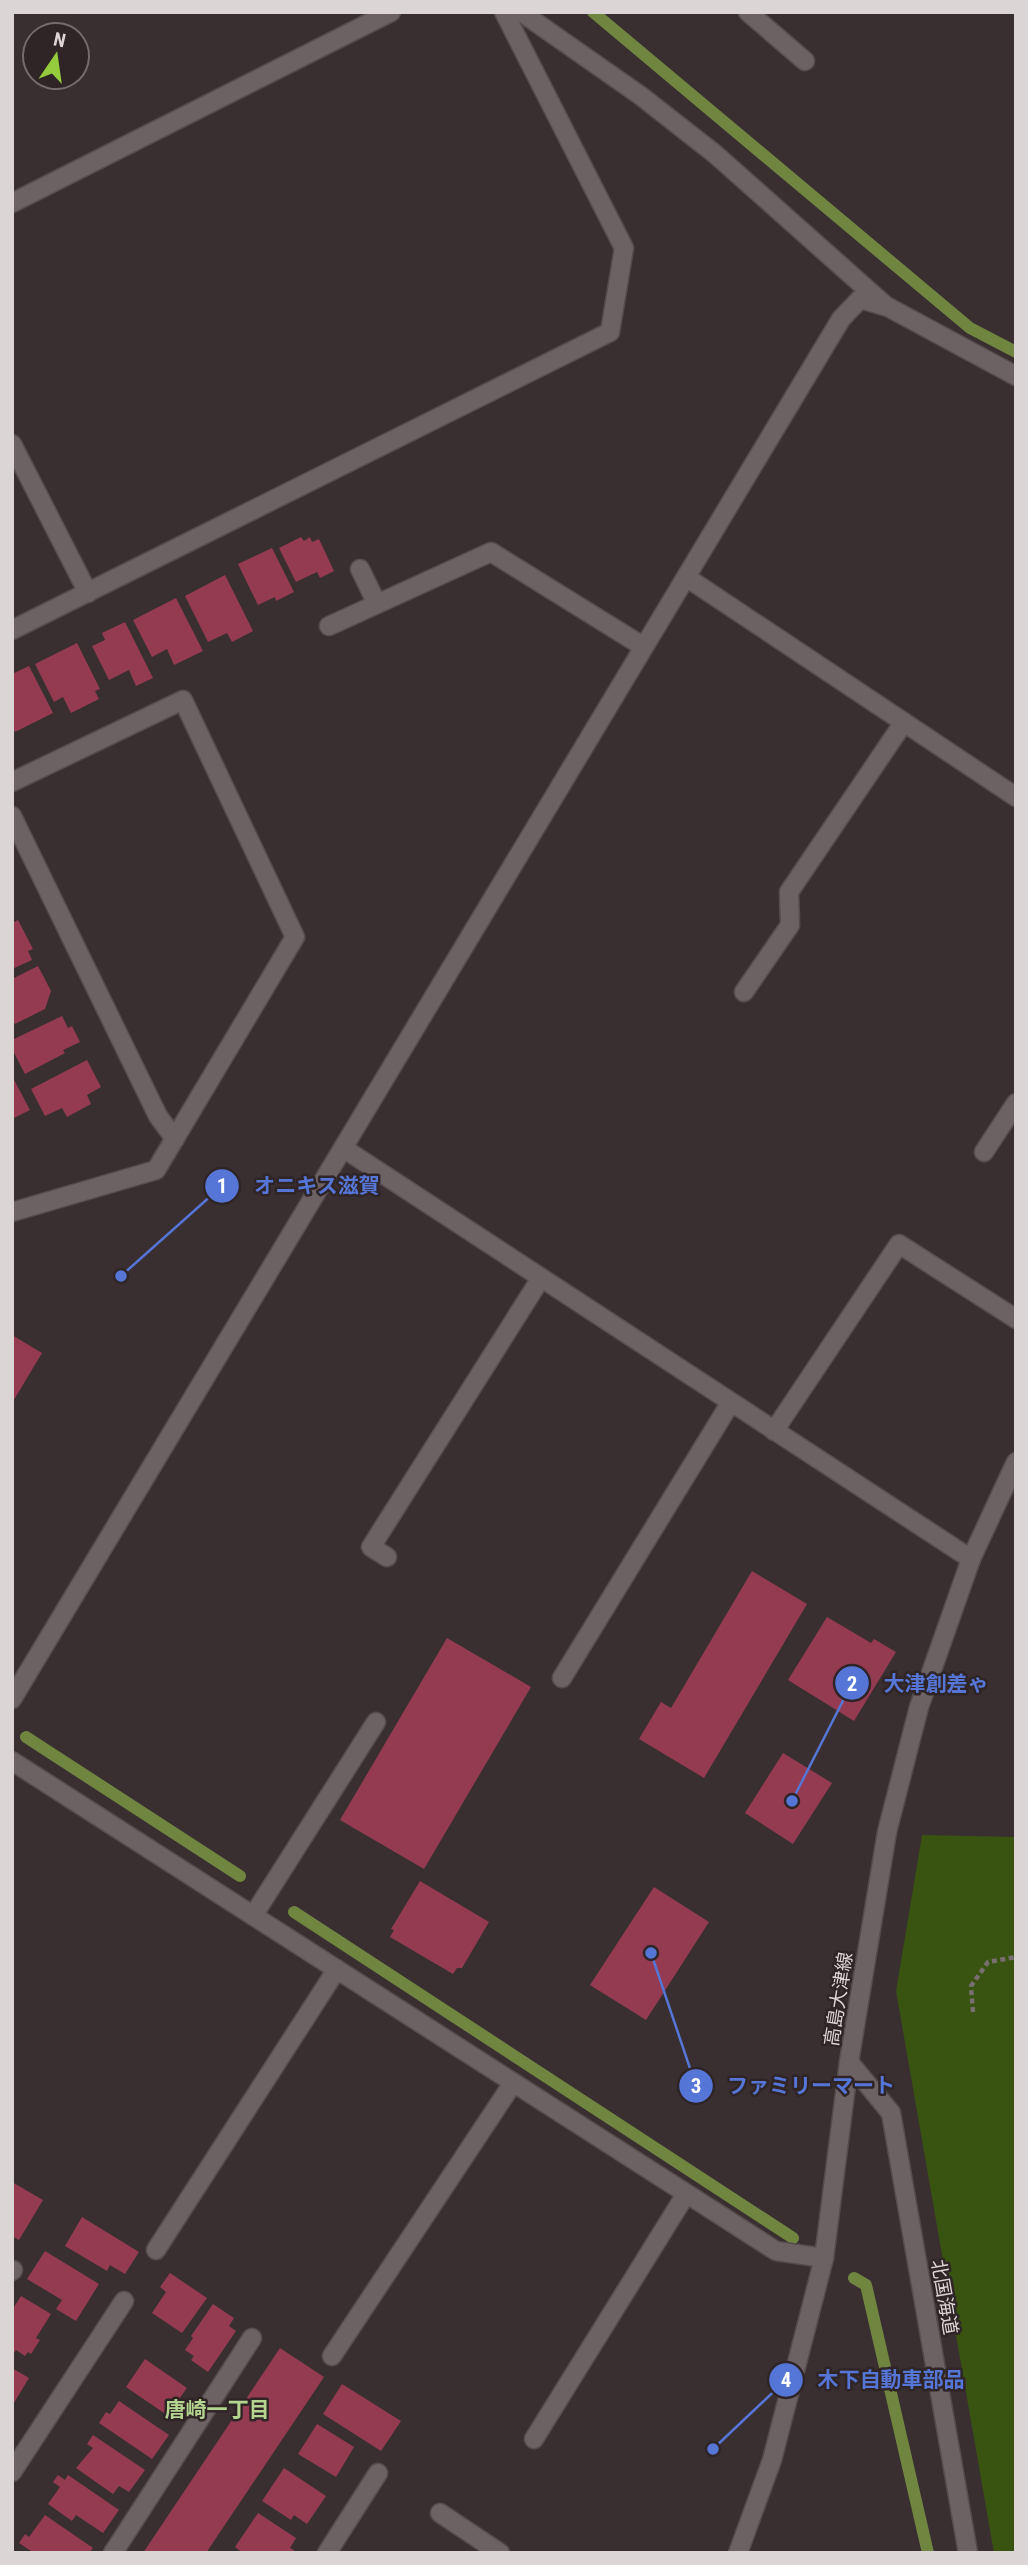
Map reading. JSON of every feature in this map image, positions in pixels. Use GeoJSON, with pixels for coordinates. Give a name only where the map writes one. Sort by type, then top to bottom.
{"type":"FeatureCollection","features":[{"type":"Feature","properties":{"kind":"street"},"geometry":{"type":"LineString","coordinates":[[12,630],[610,332],[624,248],[504,12]]}},
{"type":"Feature","properties":{"kind":"street"},"geometry":{"type":"LineString","coordinates":[[521,12],[641,96],[715,154],[888,307]]}},
{"type":"Feature","properties":{"kind":"street"},"geometry":{"type":"LineString","coordinates":[[748,12],[805,61]]}},
{"type":"Feature","properties":{"kind":"street"},"geometry":{"type":"LineString","coordinates":[[12,203],[380,15]]}},
{"type":"Feature","properties":{"kind":"street"},"geometry":{"type":"LineString","coordinates":[[12,1699],[841,319],[860,299],[888,307],[1016,376]]}},
{"type":"Feature","properties":{"kind":"street"},"geometry":{"type":"LineString","coordinates":[[12,444],[88,593]]}},
{"type":"Feature","properties":{"kind":"street"},"geometry":{"type":"LineString","coordinates":[[329,626],[491,552],[644,648]]}},
{"type":"Feature","properties":{"kind":"street"},"geometry":{"type":"LineString","coordinates":[[359,569],[377,604]]}},
{"type":"Feature","properties":{"kind":"street"},"geometry":{"type":"LineString","coordinates":[[686,577],[1016,797]]}},
{"type":"Feature","properties":{"kind":"street"},"geometry":{"type":"LineString","coordinates":[[12,782],[183,700],[295,937],[156,1170],[12,1212]]}},
{"type":"Feature","properties":{"kind":"street"},"geometry":{"type":"LineString","coordinates":[[744,992],[790,925],[789,892],[904,722]]}},
{"type":"Feature","properties":{"kind":"street"},"geometry":{"type":"LineString","coordinates":[[12,816],[158,1116],[175,1139]]}},
{"type":"Feature","properties":{"kind":"street"},"geometry":{"type":"LineString","coordinates":[[984,1152],[1016,1103]]}},
{"type":"Feature","properties":{"kind":"street"},"geometry":{"type":"LineString","coordinates":[[343,1149],[971,1559]]}},
{"type":"Feature","properties":{"kind":"street"},"geometry":{"type":"LineString","coordinates":[[774,1431],[899,1244],[1016,1319]]}},
{"type":"Feature","properties":{"kind":"street"},"geometry":{"type":"LineString","coordinates":[[387,1557],[371,1547],[541,1278]]}},
{"type":"Feature","properties":{"kind":"street"},"geometry":{"type":"LineString","coordinates":[[562,1678],[732,1402]]}},
{"type":"Feature","properties":{"kind":"street","name":"高島大津線"},"geometry":{"type":"LineString","coordinates":[[738,2553],[772,2460],[824,2258],[849,2062],[887,1832],[919,1706],[971,1559],[1016,1462]]}},
{"type":"Feature","properties":{"kind":"street"},"geometry":{"type":"LineString","coordinates":[[253,1916],[376,1722]]}},
{"type":"Feature","properties":{"kind":"street"},"geometry":{"type":"LineString","coordinates":[[12,1761],[776,2251],[824,2258]]}},
{"type":"Feature","properties":{"kind":"street"},"geometry":{"type":"LineString","coordinates":[[156,2250],[337,1969]]}},
{"type":"Feature","properties":{"kind":"street","name":"北国海道"},"geometry":{"type":"LineString","coordinates":[[849,2062],[891,2113],[968,2553]]}},
{"type":"Feature","properties":{"kind":"street"},"geometry":{"type":"LineString","coordinates":[[332,2356],[513,2083]]}},
{"type":"Feature","properties":{"kind":"street"},"geometry":{"type":"LineString","coordinates":[[534,2439],[686,2193]]}},
{"type":"Feature","properties":{"kind":"street"},"geometry":{"type":"LineString","coordinates":[[12,2472],[124,2301]]}},
{"type":"Feature","properties":{"kind":"street"},"geometry":{"type":"LineString","coordinates":[[113,2553],[252,2338]]}},
{"type":"Feature","properties":{"kind":"street"},"geometry":{"type":"LineString","coordinates":[[327,2553],[378,2473]]}},
{"type":"Feature","properties":{"kind":"street"},"geometry":{"type":"LineString","coordinates":[[440,2514],[480,2547],[500,2553]]}},
{"type":"Feature","properties":{"kind":"path"},"geometry":{"type":"LineString","coordinates":[[973,2012],[971,1986],[988,1962],[1016,1957]]}},
{"type":"Feature","properties":{"kind":"green space"},"geometry":{"type":"Polygon","coordinates":[[[922,1835],[1016,1837],[1016,2553],[994,2553],[896,1991],[922,1835]]]}},
{"type":"Feature","properties":{"kind":"building"},"geometry":{"type":"Polygon","coordinates":[[[301,537],[304,541],[310,537],[312,542],[319,539],[334,571],[320,578],[317,572],[296,582],[279,548],[301,537]]]}},
{"type":"Feature","properties":{"kind":"building"},"geometry":{"type":"Polygon","coordinates":[[[272,548],[294,592],[276,601],[275,597],[258,605],[238,564],[272,548]]]}},
{"type":"Feature","properties":{"kind":"building"},"geometry":{"type":"Polygon","coordinates":[[[225,575],[253,631],[232,642],[227,633],[208,642],[185,596],[225,575]]]}},
{"type":"Feature","properties":{"kind":"building"},"geometry":{"type":"Polygon","coordinates":[[[176,598],[203,651],[174,665],[167,649],[152,657],[133,620],[176,598]]]}},
{"type":"Feature","properties":{"kind":"building"},"geometry":{"type":"Polygon","coordinates":[[[125,622],[153,678],[136,686],[129,670],[109,680],[92,646],[105,640],[102,633],[125,622]]]}},
{"type":"Feature","properties":{"kind":"building"},"geometry":{"type":"Polygon","coordinates":[[[77,643],[100,689],[95,691],[99,699],[71,713],[63,697],[54,702],[35,664],[77,643]]]}},
{"type":"Feature","properties":{"kind":"building"},"geometry":{"type":"Polygon","coordinates":[[[29,666],[53,713],[15,732],[12,727],[12,674],[29,666]]]}},
{"type":"Feature","properties":{"kind":"building"},"geometry":{"type":"Polygon","coordinates":[[[18,920],[33,949],[28,951],[32,960],[12,969],[12,923],[18,920]]]}},
{"type":"Feature","properties":{"kind":"building"},"geometry":{"type":"Polygon","coordinates":[[[38,966],[51,991],[45,1009],[15,1024],[12,1020],[12,979],[38,966]]]}},
{"type":"Feature","properties":{"kind":"building"},"geometry":{"type":"Polygon","coordinates":[[[62,1016],[68,1028],[72,1026],[80,1042],[25,1074],[12,1049],[12,1040],[62,1016]]]}},
{"type":"Feature","properties":{"kind":"building"},"geometry":{"type":"Polygon","coordinates":[[[87,1060],[101,1087],[87,1095],[91,1104],[67,1117],[62,1108],[45,1116],[31,1089],[87,1060]]]}},
{"type":"Feature","properties":{"kind":"building"},"geometry":{"type":"Polygon","coordinates":[[[12,1076],[30,1110],[12,1119],[12,1076]]]}},
{"type":"Feature","properties":{"kind":"building"},"geometry":{"type":"Polygon","coordinates":[[[12,1335],[42,1353],[12,1403],[12,1335]]]}},
{"type":"Feature","properties":{"kind":"building"},"geometry":{"type":"Polygon","coordinates":[[[752,1571],[807,1604],[704,1778],[639,1739],[661,1702],[671,1708],[752,1571]]]}},
{"type":"Feature","properties":{"kind":"building"},"geometry":{"type":"Polygon","coordinates":[[[827,1617],[871,1643],[874,1639],[896,1652],[854,1721],[788,1680],[827,1617]]]}},
{"type":"Feature","properties":{"kind":"building"},"geometry":{"type":"Polygon","coordinates":[[[447,1638],[531,1687],[424,1869],[340,1820],[447,1638]]]}},
{"type":"Feature","properties":{"kind":"building"},"geometry":{"type":"Polygon","coordinates":[[[783,1753],[832,1783],[793,1844],[745,1813],[783,1753]]]}},
{"type":"Feature","properties":{"kind":"building"},"geometry":{"type":"Polygon","coordinates":[[[420,1881],[489,1922],[462,1968],[457,1968],[453,1974],[390,1937],[394,1930],[391,1929],[420,1881]]]}},
{"type":"Feature","properties":{"kind":"building"},"geometry":{"type":"Polygon","coordinates":[[[654,1887],[709,1922],[646,2020],[590,1985],[654,1887]]]}},
{"type":"Feature","properties":{"kind":"building"},"geometry":{"type":"Polygon","coordinates":[[[12,2182],[43,2200],[19,2240],[12,2236],[12,2182]]]}},
{"type":"Feature","properties":{"kind":"building"},"geometry":{"type":"Polygon","coordinates":[[[82,2217],[139,2252],[125,2274],[110,2265],[107,2271],[65,2246],[82,2217]]]}},
{"type":"Feature","properties":{"kind":"building"},"geometry":{"type":"Polygon","coordinates":[[[45,2251],[99,2284],[76,2321],[56,2309],[62,2300],[27,2279],[45,2251]]]}},
{"type":"Feature","properties":{"kind":"building"},"geometry":{"type":"Polygon","coordinates":[[[170,2273],[207,2298],[182,2333],[152,2313],[166,2292],[160,2287],[170,2273]]]}},
{"type":"Feature","properties":{"kind":"building"},"geometry":{"type":"Polygon","coordinates":[[[21,2296],[51,2314],[36,2338],[40,2340],[31,2354],[28,2352],[25,2356],[16,2350],[12,2356],[12,2310],[21,2296]]]}},
{"type":"Feature","properties":{"kind":"building"},"geometry":{"type":"Polygon","coordinates":[[[213,2304],[234,2318],[229,2326],[236,2331],[208,2372],[191,2360],[194,2356],[185,2350],[193,2338],[191,2336],[213,2304]]]}},
{"type":"Feature","properties":{"kind":"building"},"geometry":{"type":"Polygon","coordinates":[[[280,2348],[324,2377],[206,2553],[143,2553],[280,2348]]]}},
{"type":"Feature","properties":{"kind":"building"},"geometry":{"type":"Polygon","coordinates":[[[145,2359],[187,2388],[171,2410],[167,2408],[164,2413],[126,2387],[145,2359]]]}},
{"type":"Feature","properties":{"kind":"building"},"geometry":{"type":"Polygon","coordinates":[[[12,2368],[29,2378],[12,2406],[12,2368]]]}},
{"type":"Feature","properties":{"kind":"building"},"geometry":{"type":"Polygon","coordinates":[[[342,2384],[401,2421],[381,2451],[323,2414],[342,2384]]]}},
{"type":"Feature","properties":{"kind":"building"},"geometry":{"type":"Polygon","coordinates":[[[119,2401],[169,2435],[152,2459],[99,2423],[106,2412],[110,2414],[119,2401]]]}},
{"type":"Feature","properties":{"kind":"building"},"geometry":{"type":"Polygon","coordinates":[[[317,2424],[354,2447],[336,2477],[298,2454],[317,2424]]]}},
{"type":"Feature","properties":{"kind":"building"},"geometry":{"type":"Polygon","coordinates":[[[93,2435],[145,2470],[129,2492],[119,2486],[113,2494],[76,2468],[93,2448],[87,2444],[93,2435]]]}},
{"type":"Feature","properties":{"kind":"building"},"geometry":{"type":"Polygon","coordinates":[[[284,2468],[326,2496],[307,2524],[294,2515],[291,2520],[262,2501],[284,2468]]]}},
{"type":"Feature","properties":{"kind":"building"},"geometry":{"type":"Polygon","coordinates":[[[58,2475],[65,2480],[68,2475],[119,2510],[103,2533],[76,2515],[72,2521],[48,2504],[60,2487],[53,2482],[58,2475]]]}},
{"type":"Feature","properties":{"kind":"building"},"geometry":{"type":"Polygon","coordinates":[[[258,2513],[296,2538],[290,2548],[294,2550],[292,2553],[243,2553],[235,2547],[258,2513]]]}},
{"type":"Feature","properties":{"kind":"building"},"geometry":{"type":"Polygon","coordinates":[[[45,2515],[93,2548],[89,2553],[34,2553],[19,2543],[25,2534],[29,2537],[45,2515]]]}},
{"type":"Feature","properties":{"kind":"waterway"},"geometry":{"type":"LineString","coordinates":[[593,12],[970,328],[1016,352]]}},
{"type":"Feature","properties":{"kind":"waterway"},"geometry":{"type":"LineString","coordinates":[[26,1737],[240,1876]]}},
{"type":"Feature","properties":{"kind":"waterway"},"geometry":{"type":"LineString","coordinates":[[294,1912],[793,2238]]}},
{"type":"Feature","properties":{"kind":"waterway"},"geometry":{"type":"LineString","coordinates":[[854,2278],[866,2285],[928,2553]]}},
{"type":"Feature","properties":{"kind":"place","name":"オニキス滋賀"},"geometry":{"type":"Point","coordinates":[121,1276]}},
{"type":"Feature","properties":{"kind":"place","name":"大津創差ゃ"},"geometry":{"type":"Point","coordinates":[792,1801]}},
{"type":"Feature","properties":{"kind":"place","name":"ファミリーマート"},"geometry":{"type":"Point","coordinates":[651,1953]}},
{"type":"Feature","properties":{"kind":"place","name":"木下自動車部品"},"geometry":{"type":"Point","coordinates":[713,2449]}},
{"type":"Feature","properties":{"kind":"district","name":"唐崎一丁目"},"geometry":{"type":"Point","coordinates":[217,2410]}}]}
